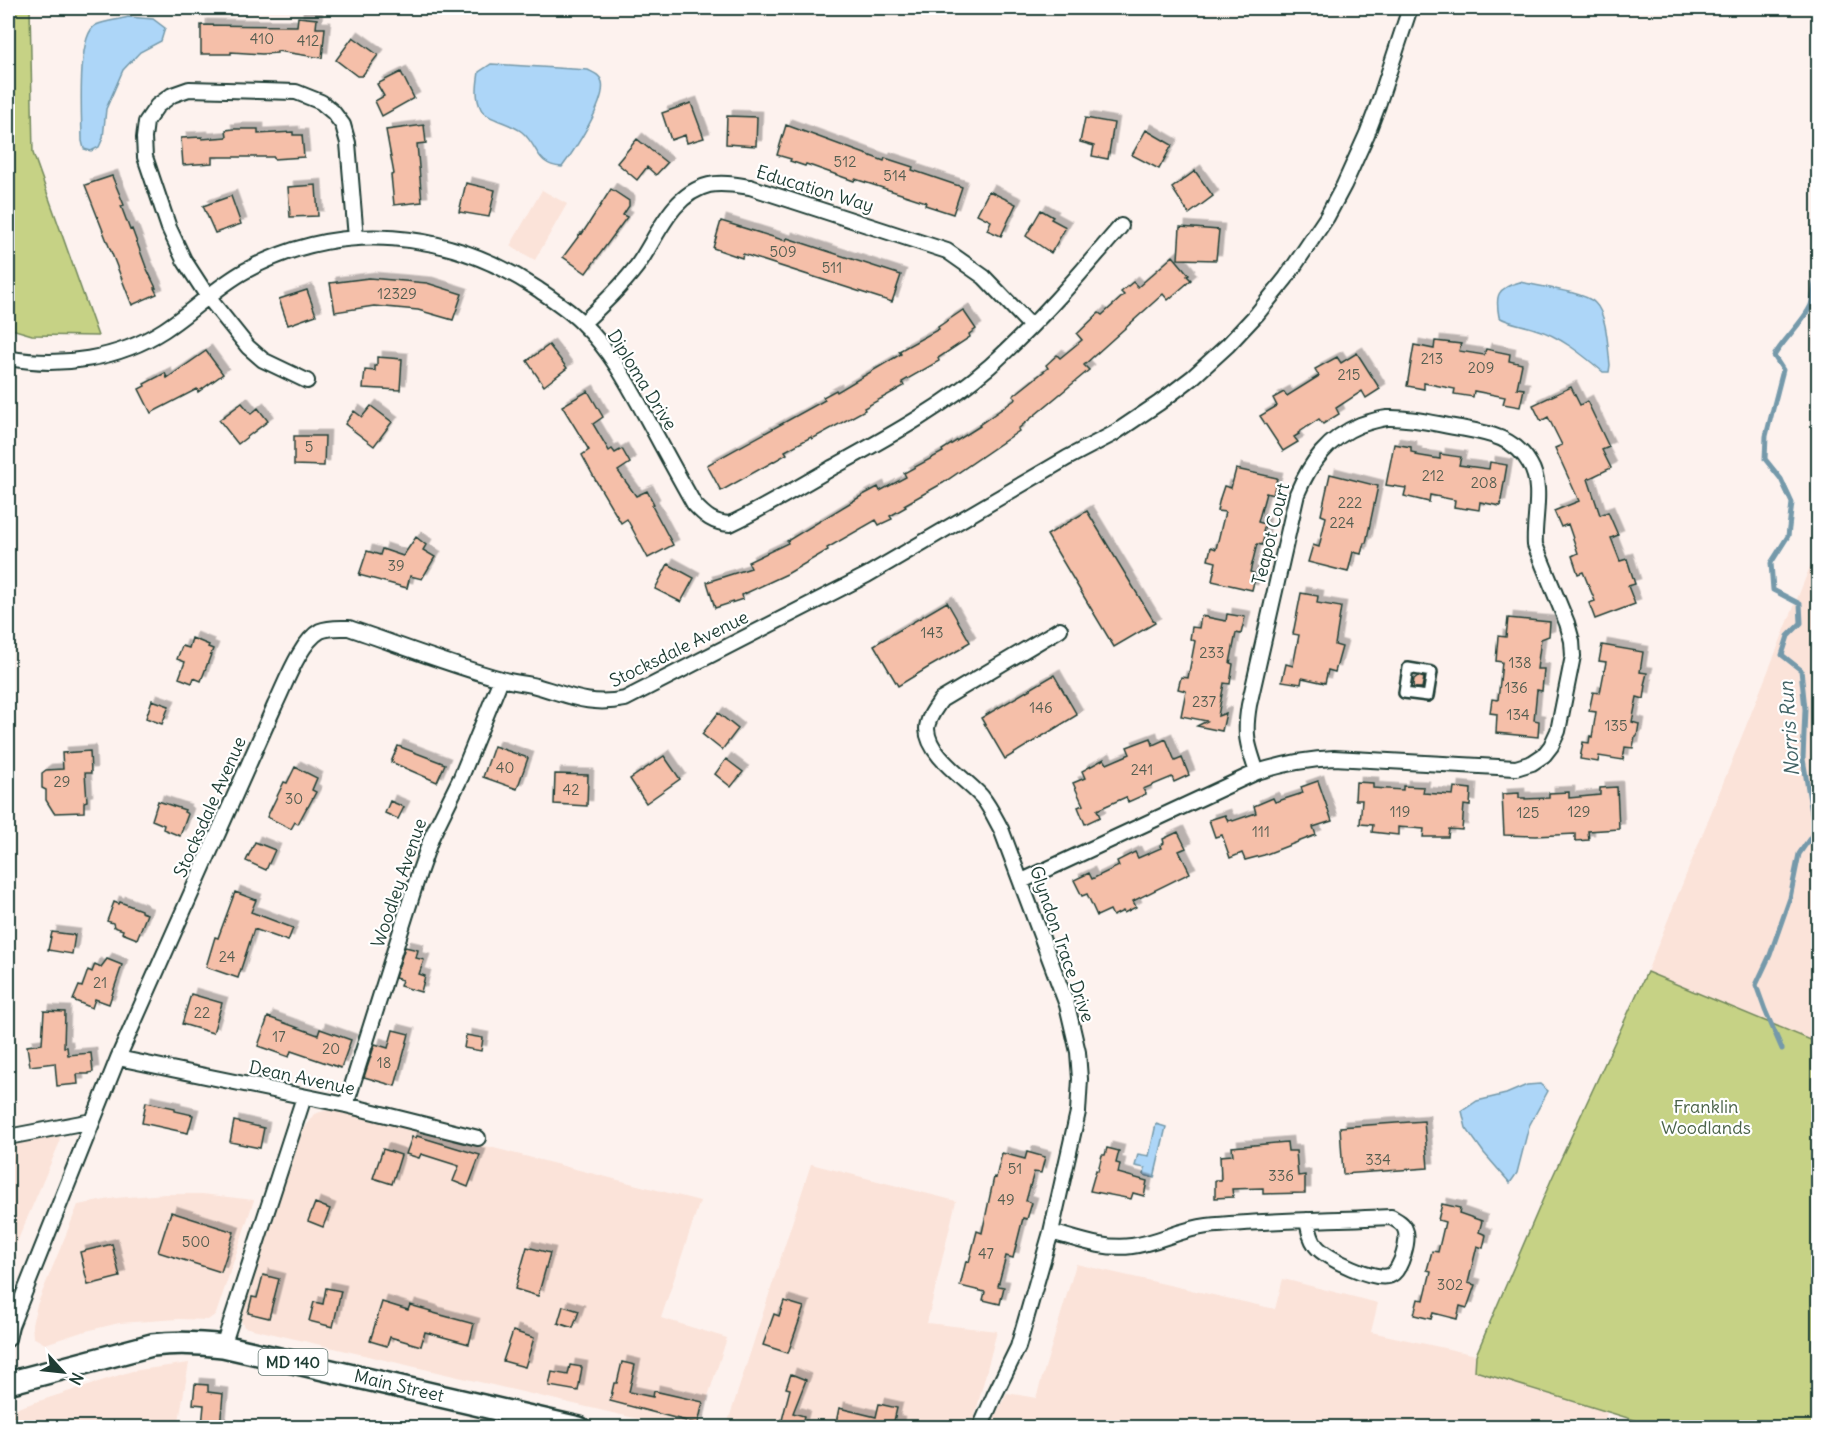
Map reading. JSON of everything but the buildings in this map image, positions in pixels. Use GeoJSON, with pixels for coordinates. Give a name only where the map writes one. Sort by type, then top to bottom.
{"type":"FeatureCollection","features":[{"type":"Feature","properties":{"kind":"main road","name":"Main Street"},"geometry":{"type":"LineString","coordinates":[[8,1383],[152,1345],[194,1342],[223,1346],[576,1427]]}},
{"type":"Feature","properties":{"kind":"street","name":"Stocksdale Avenue"},"geometry":{"type":"LineString","coordinates":[[8,1339],[19,1305],[118,1058],[275,705],[300,654],[312,638],[321,630],[349,628],[501,679],[533,685],[592,702],[625,699],[867,574],[1067,458],[1113,434],[1159,403],[1228,345],[1286,278],[1309,245],[1344,185],[1367,134],[1410,8]]}},
{"type":"Feature","properties":{"kind":"street"},"geometry":{"type":"LineString","coordinates":[[307,381],[263,360],[248,347],[208,297],[184,260],[169,228],[145,157],[146,122],[157,106],[172,95],[189,89],[296,92],[321,102],[343,125],[348,143],[356,238]]}},
{"type":"Feature","properties":{"kind":"street","name":"Education Way"},"geometry":{"type":"LineString","coordinates":[[583,323],[624,283],[674,208],[690,193],[708,185],[730,184],[750,186],[947,251],[984,277],[1032,326]]}},
{"type":"Feature","properties":{"kind":"street","name":"Diploma Drive"},"geometry":{"type":"LineString","coordinates":[[8,358],[22,361],[61,361],[90,358],[140,343],[165,330],[243,272],[270,259],[311,246],[356,238],[392,238],[425,242],[458,250],[490,262],[519,277],[583,323],[607,351],[630,388],[694,504],[706,517],[719,523],[730,524],[900,430],[940,405],[989,366],[1032,326],[1121,226]]}},
{"type":"Feature","properties":{"kind":"street","name":"Teapot Court"},"geometry":{"type":"LineString","coordinates":[[1022,881],[1257,771],[1299,761],[1334,758],[1516,768],[1532,763],[1544,754],[1558,732],[1573,656],[1572,641],[1567,623],[1535,545],[1537,490],[1535,473],[1530,462],[1508,441],[1492,434],[1406,419],[1385,418],[1350,430],[1332,441],[1318,456],[1305,475],[1297,494],[1249,705],[1246,726],[1247,743],[1257,771]]}},
{"type":"Feature","properties":{"kind":"street","name":"Glyndon Trace Drive"},"geometry":{"type":"LineString","coordinates":[[980,1428],[993,1396],[1018,1347],[1051,1232],[1078,1112],[1080,1079],[1074,1030],[1067,1005],[1022,881],[992,810],[982,797],[940,757],[930,741],[927,729],[931,716],[941,700],[1060,629]]}},
{"type":"Feature","properties":{"kind":"street","name":"Woodley Avenue"},"geometry":{"type":"LineString","coordinates":[[346,1105],[432,836],[461,777],[501,679]]}},
{"type":"Feature","properties":{"kind":"street","name":"Dean Avenue"},"geometry":{"type":"LineString","coordinates":[[118,1058],[346,1105],[478,1138]]}},
{"type":"Feature","properties":{"kind":"street"},"geometry":{"type":"LineString","coordinates":[[223,1346],[304,1097]]}},
{"type":"Feature","properties":{"kind":"street"},"geometry":{"type":"LineString","coordinates":[[8,1137],[92,1120]]}},
{"type":"Feature","properties":{"kind":"street"},"geometry":{"type":"LineString","coordinates":[[1051,1232],[1106,1247],[1122,1247],[1134,1246],[1206,1226],[1307,1220],[1391,1217],[1405,1228],[1407,1237],[1401,1262],[1397,1270],[1382,1278],[1328,1257],[1317,1249],[1311,1239],[1307,1220]]}},
{"type":"Feature","properties":{"kind":"shaded area"},"geometry":{"type":"Polygon","coordinates":[[[542,190],[567,204],[535,260],[510,246],[542,190]]]}},
{"type":"Feature","properties":{"kind":"shaded area"},"geometry":{"type":"Polygon","coordinates":[[[1818,547],[1818,1043],[1647,972],[1818,547]]]}},
{"type":"Feature","properties":{"kind":"shaded area"},"geometry":{"type":"Polygon","coordinates":[[[327,1110],[361,1114],[700,1201],[661,1318],[727,1338],[698,1427],[677,1428],[244,1327],[239,1316],[299,1135],[314,1114],[327,1110]]]}},
{"type":"Feature","properties":{"kind":"shaded area"},"geometry":{"type":"Polygon","coordinates":[[[60,1135],[59,1144],[8,1263],[8,1146],[60,1135]]]}},
{"type":"Feature","properties":{"kind":"shaded area"},"geometry":{"type":"Polygon","coordinates":[[[811,1164],[956,1201],[927,1323],[997,1331],[972,1427],[726,1428],[811,1164]]]}},
{"type":"Feature","properties":{"kind":"shaded area"},"geometry":{"type":"Polygon","coordinates":[[[202,1194],[254,1200],[216,1314],[208,1320],[179,1319],[119,1323],[45,1344],[33,1337],[32,1324],[37,1305],[78,1205],[116,1198],[202,1194]]]}},
{"type":"Feature","properties":{"kind":"shaded area"},"geometry":{"type":"Polygon","coordinates":[[[1076,1264],[1275,1309],[1283,1279],[1378,1303],[1371,1332],[1476,1355],[1476,1371],[1607,1412],[1603,1428],[989,1428],[1007,1393],[1036,1398],[1076,1264]]]}},
{"type":"Feature","properties":{"kind":"shaded area"},"geometry":{"type":"Polygon","coordinates":[[[189,1363],[178,1427],[8,1427],[8,1411],[132,1371],[189,1363]]]}},
{"type":"Feature","properties":{"kind":"green space"},"geometry":{"type":"Polygon","coordinates":[[[8,8],[30,8],[33,153],[98,336],[32,335],[8,328],[8,8]]]}},
{"type":"Feature","properties":{"kind":"green space","name":"Franklin Woodlands"},"geometry":{"type":"Polygon","coordinates":[[[1647,972],[1818,1043],[1818,1427],[1657,1427],[1475,1371],[1476,1355],[1552,1178],[1647,972]]]}},
{"type":"Feature","properties":{"kind":"water"},"geometry":{"type":"Polygon","coordinates":[[[128,17],[153,19],[165,28],[161,41],[140,52],[123,70],[106,109],[103,138],[99,147],[91,151],[84,149],[81,97],[85,44],[96,25],[128,17]]]}},
{"type":"Feature","properties":{"kind":"water"},"geometry":{"type":"Polygon","coordinates":[[[491,64],[588,70],[600,78],[602,90],[595,113],[562,167],[547,163],[522,132],[488,116],[481,109],[477,95],[479,72],[491,64]]]}},
{"type":"Feature","properties":{"kind":"water"},"geometry":{"type":"Polygon","coordinates":[[[1520,282],[1571,293],[1595,303],[1602,315],[1608,341],[1609,372],[1603,372],[1553,336],[1499,317],[1497,303],[1499,294],[1506,287],[1520,282]]]}},
{"type":"Feature","properties":{"kind":"water"},"geometry":{"type":"Polygon","coordinates":[[[1540,1084],[1548,1091],[1529,1126],[1517,1173],[1510,1183],[1466,1128],[1462,1111],[1477,1101],[1506,1094],[1527,1085],[1540,1084]]]}},
{"type":"Feature","properties":{"kind":"water"},"geometry":{"type":"Polygon","coordinates":[[[1156,1124],[1166,1127],[1154,1178],[1144,1175],[1145,1168],[1135,1166],[1138,1154],[1149,1156],[1156,1124]]]}},
{"type":"Feature","properties":{"kind":"waterway","name":"Norris Run"},"geometry":{"type":"LineString","coordinates":[[1782,1049],[1756,985],[1770,955],[1790,898],[1799,854],[1815,831],[1803,759],[1805,709],[1801,670],[1782,655],[1788,636],[1801,623],[1800,604],[1773,590],[1771,563],[1788,536],[1792,503],[1781,479],[1765,459],[1766,436],[1783,370],[1774,356],[1808,311],[1818,272]]}}]}
